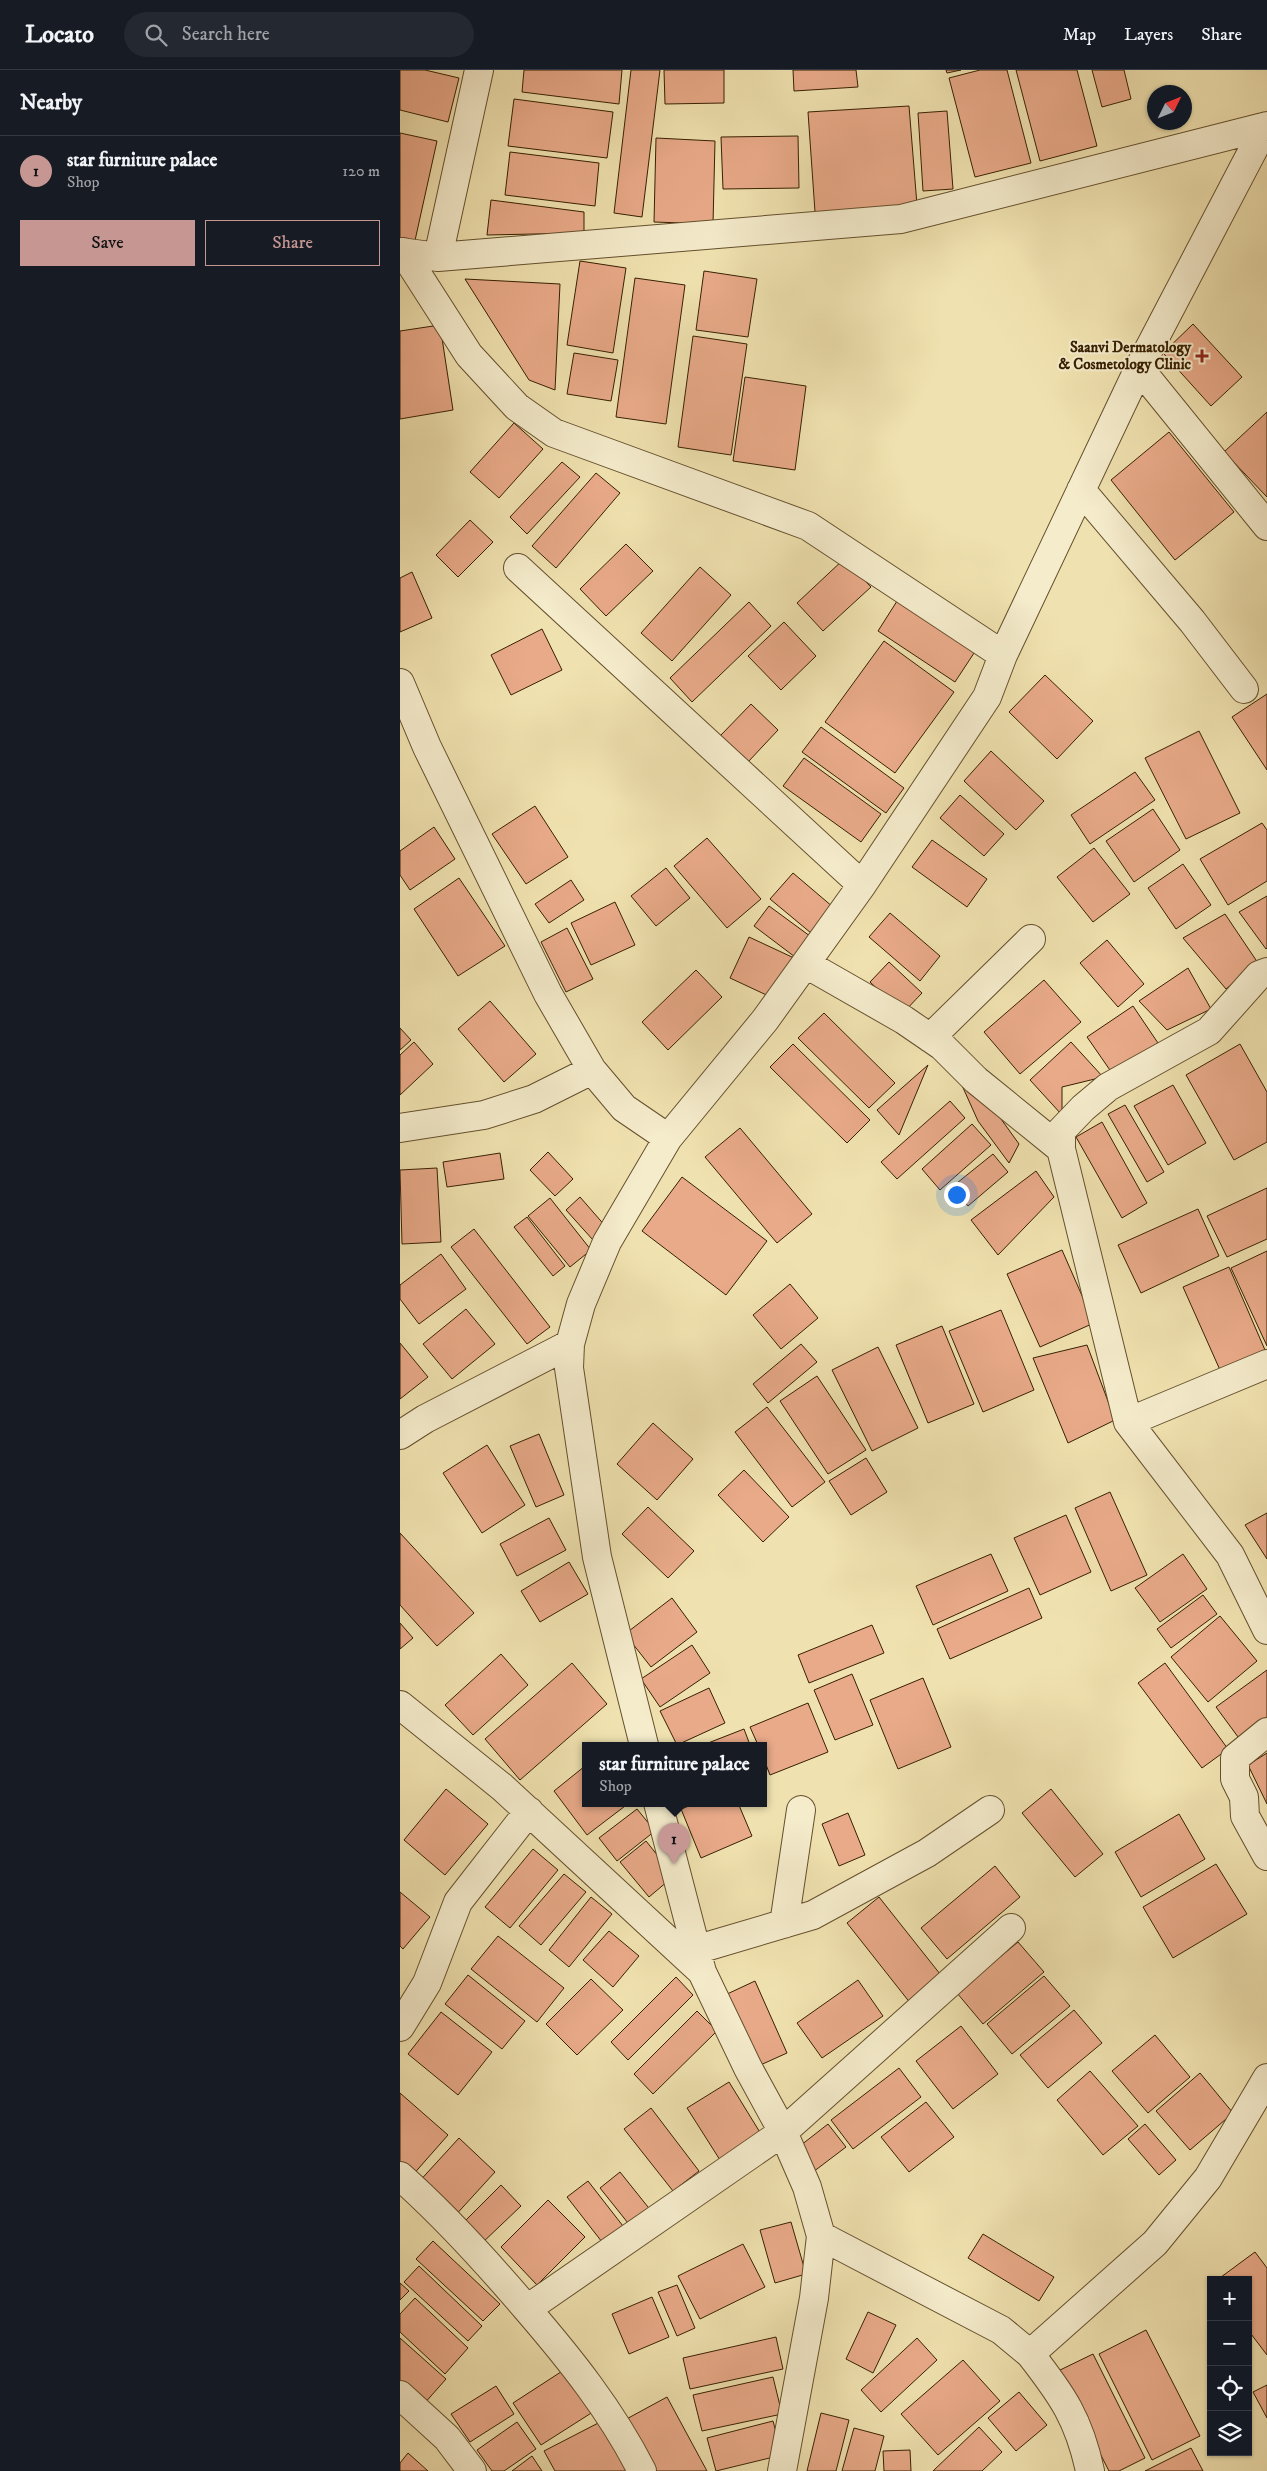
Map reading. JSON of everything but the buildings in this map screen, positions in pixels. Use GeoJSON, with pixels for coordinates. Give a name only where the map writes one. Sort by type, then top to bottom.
{"type":"FeatureCollection","features":[{"type":"Feature","properties":{"kind":"street"},"geometry":{"type":"LineString","coordinates":[[438,257],[480,70]]}},
{"type":"Feature","properties":{"kind":"street"},"geometry":{"type":"LineString","coordinates":[[402,252],[438,257],[901,219],[1266,127]]}},
{"type":"Feature","properties":{"kind":"street"},"geometry":{"type":"LineString","coordinates":[[643,1742],[597,1557],[569,1368],[570,1344],[581,1304],[606,1242],[668,1138],[765,1020],[806,964],[862,885],[987,697],[1003,655],[1139,368],[1266,127]]}},
{"type":"Feature","properties":{"kind":"street"},"geometry":{"type":"LineString","coordinates":[[402,252],[470,355],[517,407],[554,433],[808,526],[1003,655]]}},
{"type":"Feature","properties":{"kind":"street"},"geometry":{"type":"LineString","coordinates":[[1139,368],[1267,526]]}},
{"type":"Feature","properties":{"kind":"street"},"geometry":{"type":"LineString","coordinates":[[1081,490],[1192,621],[1244,690]]}},
{"type":"Feature","properties":{"kind":"street"},"geometry":{"type":"LineString","coordinates":[[518,568],[862,885]]}},
{"type":"Feature","properties":{"kind":"street"},"geometry":{"type":"LineString","coordinates":[[400,683],[427,747],[543,985],[592,1070],[624,1108],[668,1138]]}},
{"type":"Feature","properties":{"kind":"street"},"geometry":{"type":"LineString","coordinates":[[930,1038],[1030,939]]}},
{"type":"Feature","properties":{"kind":"street"},"geometry":{"type":"LineString","coordinates":[[806,964],[904,1020],[942,1046],[976,1080],[1060,1149]]}},
{"type":"Feature","properties":{"kind":"street"},"geometry":{"type":"LineString","coordinates":[[1264,981],[1209,1031],[1108,1087],[1083,1108],[1061,1132],[1060,1149],[1128,1422],[1230,1555],[1267,1630]]}},
{"type":"Feature","properties":{"kind":"street"},"geometry":{"type":"LineString","coordinates":[[400,1128],[484,1115],[534,1099],[592,1070]]}},
{"type":"Feature","properties":{"kind":"street"},"geometry":{"type":"LineString","coordinates":[[400,1435],[476,1391],[570,1344]]}},
{"type":"Feature","properties":{"kind":"street"},"geometry":{"type":"LineString","coordinates":[[1128,1422],[1267,1364]]}},
{"type":"Feature","properties":{"kind":"street"},"geometry":{"type":"LineString","coordinates":[[400,1705],[502,1787],[699,1961]]}},
{"type":"Feature","properties":{"kind":"street"},"geometry":{"type":"LineString","coordinates":[[1267,1732],[1235,1758],[1235,1779],[1244,1797],[1245,1816],[1267,1856]]}},
{"type":"Feature","properties":{"kind":"street"},"geometry":{"type":"LineString","coordinates":[[659,1807],[699,1961],[748,2068],[783,2132],[807,2187],[821,2236],[814,2298],[782,2471]]}},
{"type":"Feature","properties":{"kind":"street"},"geometry":{"type":"LineString","coordinates":[[784,1924],[801,1810]]}},
{"type":"Feature","properties":{"kind":"street"},"geometry":{"type":"LineString","coordinates":[[699,1961],[784,1924],[813,1915],[927,1853],[990,1810]]}},
{"type":"Feature","properties":{"kind":"street"},"geometry":{"type":"LineString","coordinates":[[400,2027],[426,1983],[458,1902],[529,1811]]}},
{"type":"Feature","properties":{"kind":"street"},"geometry":{"type":"LineString","coordinates":[[527,2308],[783,2132],[1011,1928]]}},
{"type":"Feature","properties":{"kind":"street"},"geometry":{"type":"LineString","coordinates":[[1030,2354],[1155,2243],[1208,2178],[1267,2078]]}},
{"type":"Feature","properties":{"kind":"street"},"geometry":{"type":"LineString","coordinates":[[400,2176],[477,2250],[561,2348],[622,2431],[642,2471]]}},
{"type":"Feature","properties":{"kind":"street"},"geometry":{"type":"LineString","coordinates":[[821,2236],[1001,2330],[1030,2354],[1063,2397],[1084,2441],[1090,2471]]}},
{"type":"Feature","properties":{"kind":"street"},"geometry":{"type":"LineString","coordinates":[[400,2395],[447,2438],[472,2471]]}},
{"type":"Feature","properties":{"kind":"place","name":"Saanvi Dermatology & Cosmetology Clinic"},"geometry":{"type":"Point","coordinates":[1202,356]}},
{"type":"Feature","properties":{"kind":"place","name":"star furniture palace"},"geometry":{"type":"Point","coordinates":[674,1864]}}]}
